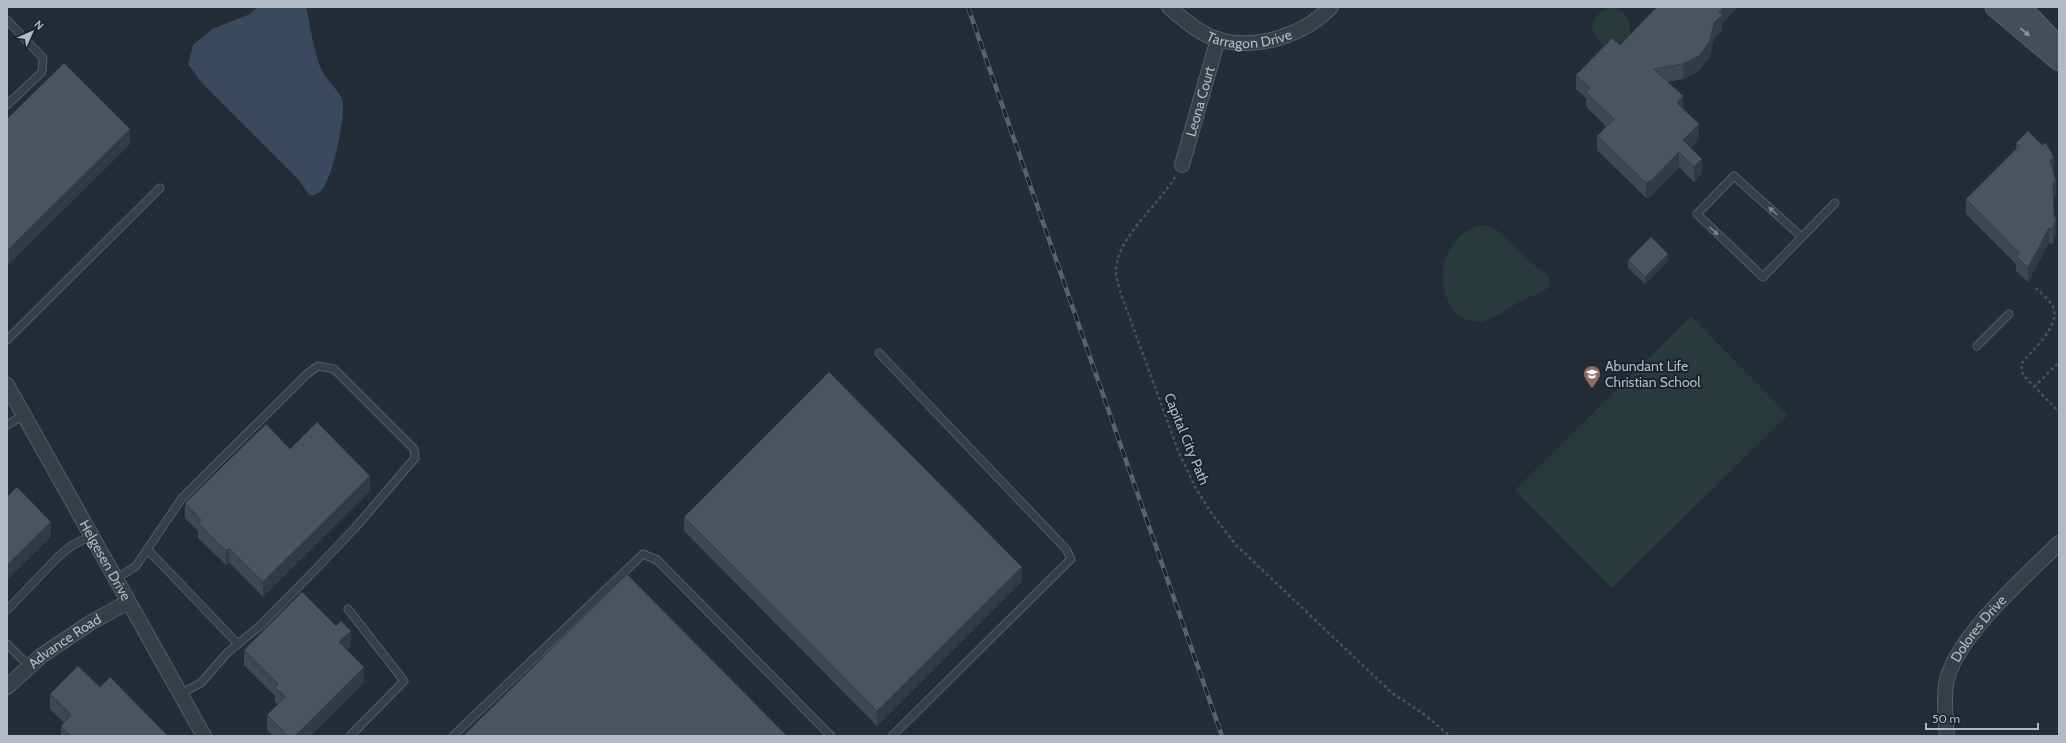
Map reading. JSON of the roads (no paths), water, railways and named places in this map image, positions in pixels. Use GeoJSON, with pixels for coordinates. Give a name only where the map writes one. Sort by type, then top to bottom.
{"type":"FeatureCollection","features":[{"type":"Feature","properties":{"kind":"main road"},"geometry":{"type":"LineString","coordinates":[[1995,7],[2059,61]]}},
{"type":"Feature","properties":{"kind":"main road"},"geometry":{"type":"LineString","coordinates":[[2021,7],[2059,47]]}},
{"type":"Feature","properties":{"kind":"street","name":"Tarragon Drive"},"geometry":{"type":"LineString","coordinates":[[1169,7],[1199,30],[1218,39],[1236,42],[1276,38],[1297,32],[1323,15],[1331,7]]}},
{"type":"Feature","properties":{"kind":"street","name":"Leona Court"},"geometry":{"type":"LineString","coordinates":[[1182,165],[1218,39]]}},
{"type":"Feature","properties":{"kind":"street","name":"Helgesen Drive"},"geometry":{"type":"LineString","coordinates":[[7,385],[204,736]]}},
{"type":"Feature","properties":{"kind":"street","name":"Dolores Drive"},"geometry":{"type":"LineString","coordinates":[[1947,736],[1944,716],[1946,683],[1964,643],[2059,543]]}},
{"type":"Feature","properties":{"kind":"street","name":"Advance Road"},"geometry":{"type":"LineString","coordinates":[[7,687],[41,656],[90,623],[128,602]]}},
{"type":"Feature","properties":{"kind":"lane"},"geometry":{"type":"LineString","coordinates":[[7,20],[43,58],[42,72],[7,105]]}},
{"type":"Feature","properties":{"kind":"lane"},"geometry":{"type":"LineString","coordinates":[[1802,237],[1734,176],[1697,214],[1763,277],[1802,237],[1835,203]]}},
{"type":"Feature","properties":{"kind":"lane"},"geometry":{"type":"LineString","coordinates":[[7,340],[160,188]]}},
{"type":"Feature","properties":{"kind":"lane"},"geometry":{"type":"LineString","coordinates":[[1977,346],[2009,314]]}},
{"type":"Feature","properties":{"kind":"lane"},"geometry":{"type":"LineString","coordinates":[[879,353],[1066,549],[1070,559],[892,736]]}},
{"type":"Feature","properties":{"kind":"lane"},"geometry":{"type":"LineString","coordinates":[[116,579],[136,566],[182,498],[307,374],[318,366],[334,369],[414,449],[415,458],[355,528],[262,624],[227,653],[201,683],[180,694]]}},
{"type":"Feature","properties":{"kind":"lane"},"geometry":{"type":"LineString","coordinates":[[7,425],[24,415]]}},
{"type":"Feature","properties":{"kind":"lane"},"geometry":{"type":"LineString","coordinates":[[7,610],[71,546],[91,536]]}},
{"type":"Feature","properties":{"kind":"lane"},"geometry":{"type":"LineString","coordinates":[[148,550],[238,644]]}},
{"type":"Feature","properties":{"kind":"lane"},"geometry":{"type":"LineString","coordinates":[[454,736],[643,554],[657,560],[831,736]]}},
{"type":"Feature","properties":{"kind":"lane"},"geometry":{"type":"LineString","coordinates":[[348,609],[404,681],[350,736]]}},
{"type":"Feature","properties":{"kind":"lane"},"geometry":{"type":"LineString","coordinates":[[7,644],[29,666]]}},
{"type":"Feature","properties":{"kind":"water"},"geometry":{"type":"Polygon","coordinates":[[[257,7],[306,7],[314,46],[321,69],[342,99],[342,118],[334,162],[325,186],[315,195],[309,195],[299,180],[202,83],[188,64],[193,45],[212,29],[250,14],[257,7]]]}},
{"type":"Feature","properties":{"kind":"railway"},"geometry":{"type":"LineString","coordinates":[[968,7],[1222,736]]}},
{"type":"Feature","properties":{"kind":"place","name":"Abundant Life Christian School"},"geometry":{"type":"Point","coordinates":[1592,389]}}]}
